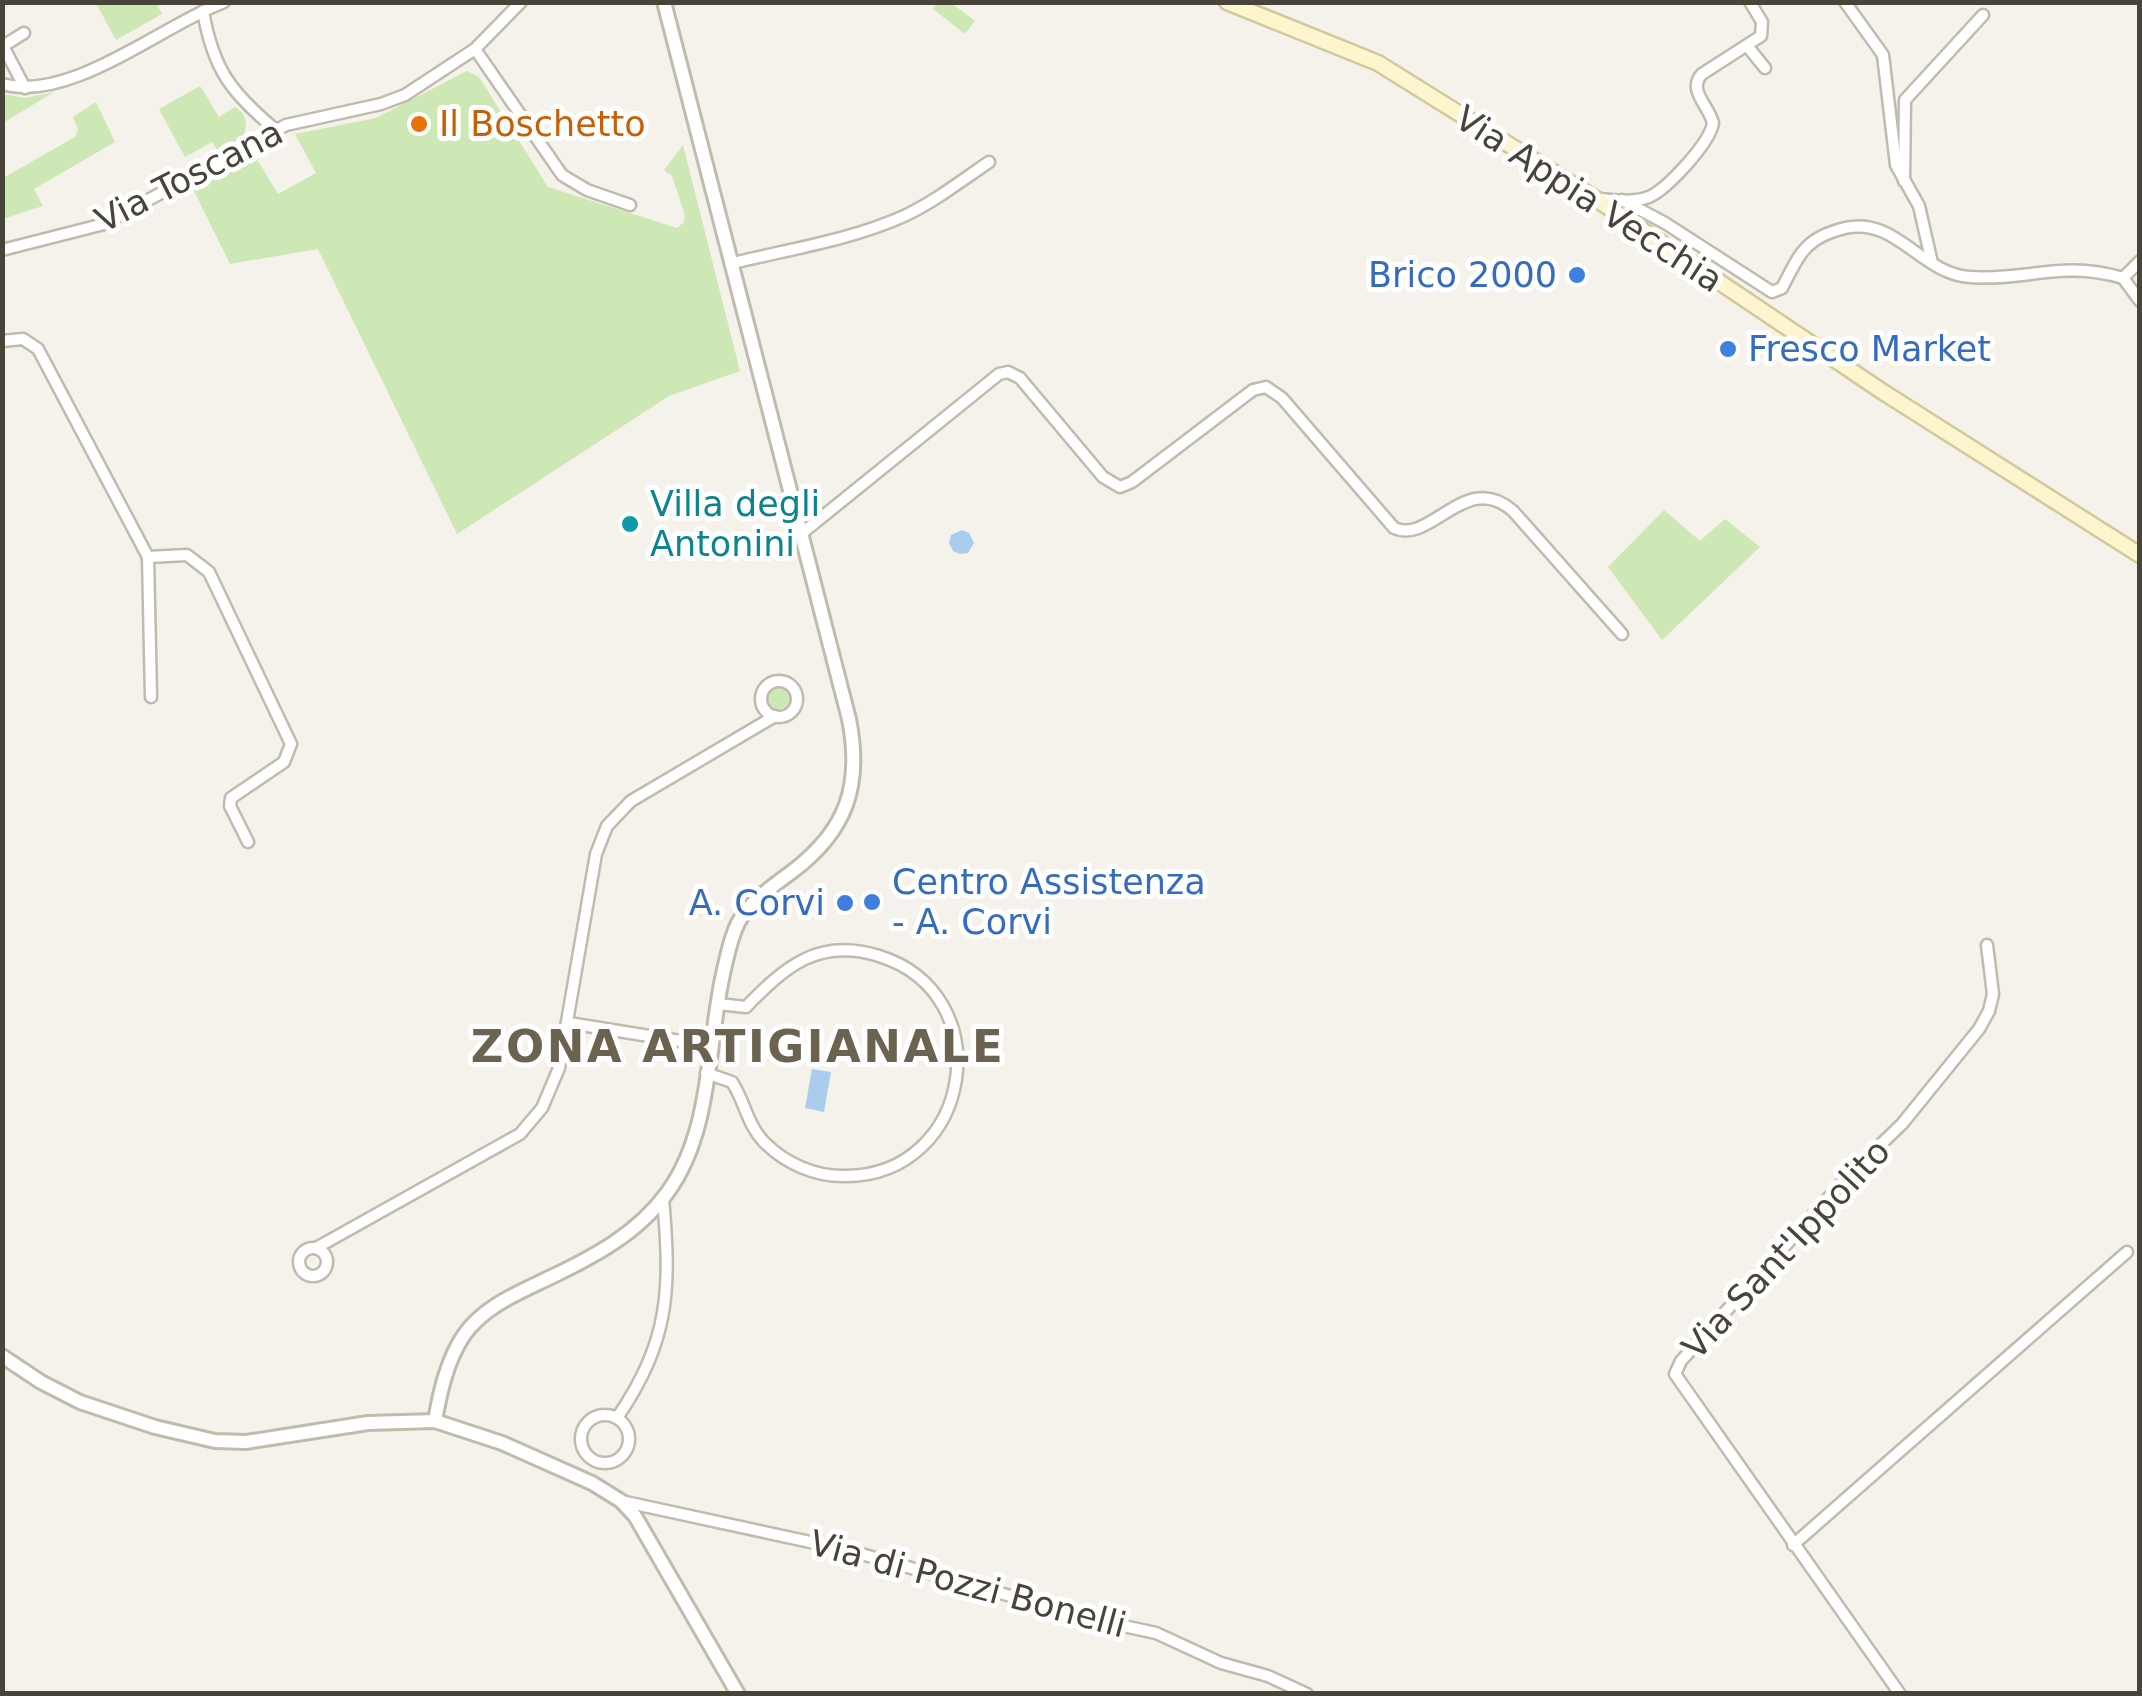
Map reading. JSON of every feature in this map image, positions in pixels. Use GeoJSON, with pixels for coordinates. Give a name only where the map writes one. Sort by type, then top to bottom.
{"type":"FeatureCollection","features":[{"type":"Feature","properties":{"kind":"main road","name":"Via Appia Vecchia"},"geometry":{"type":"LineString","coordinates":[[1226,2],[1378,63],[1596,199],[1883,392],[2140,554]]}},
{"type":"Feature","properties":{"kind":"street"},"geometry":{"type":"LineString","coordinates":[[2,84],[43,86],[84,72],[224,2]]}},
{"type":"Feature","properties":{"kind":"street","name":"Via Toscana"},"geometry":{"type":"LineString","coordinates":[[2,250],[104,224],[295,122],[397,99],[475,49],[521,2]]}},
{"type":"Feature","properties":{"kind":"street"},"geometry":{"type":"LineString","coordinates":[[435,1421],[449,1366],[461,1339],[475,1321],[509,1297],[611,1244],[642,1221],[662,1198],[690,1148],[731,941],[740,919],[755,901],[808,860],[828,838],[844,812],[852,787],[854,758],[849,718],[664,2]]}},
{"type":"Feature","properties":{"kind":"street"},"geometry":{"type":"LineString","coordinates":[[1596,199],[1640,199],[1657,192],[1705,142],[1713,123],[1696,89],[1697,78],[1759,39],[1763,29],[1750,2]]}},
{"type":"Feature","properties":{"kind":"street"},"geometry":{"type":"LineString","coordinates":[[1844,2],[1883,55],[1895,157],[1922,215],[1932,263]]}},
{"type":"Feature","properties":{"kind":"street"},"geometry":{"type":"LineString","coordinates":[[203,11],[210,48],[222,74],[239,96],[276,130]]}},
{"type":"Feature","properties":{"kind":"street"},"geometry":{"type":"LineString","coordinates":[[1904,181],[1905,100],[1983,15]]}},
{"type":"Feature","properties":{"kind":"street"},"geometry":{"type":"LineString","coordinates":[[24,33],[3,46],[25,88]]}},
{"type":"Feature","properties":{"kind":"street"},"geometry":{"type":"LineString","coordinates":[[1748,46],[1764,68]]}},
{"type":"Feature","properties":{"kind":"street"},"geometry":{"type":"LineString","coordinates":[[475,49],[562,176],[586,190],[630,205]]}},
{"type":"Feature","properties":{"kind":"street"},"geometry":{"type":"LineString","coordinates":[[733,262],[860,232],[893,220],[929,202],[989,162]]}},
{"type":"Feature","properties":{"kind":"street"},"geometry":{"type":"LineString","coordinates":[[1622,200],[1772,292],[1782,288],[1809,242],[1830,232],[1866,226],[1884,230],[1932,263],[1964,276],[2065,268],[2096,270],[2123,278],[2140,302]]}},
{"type":"Feature","properties":{"kind":"street"},"geometry":{"type":"LineString","coordinates":[[2123,278],[2140,261]]}},
{"type":"Feature","properties":{"kind":"street"},"geometry":{"type":"LineString","coordinates":[[2,341],[22,339],[38,348],[148,557],[151,697]]}},
{"type":"Feature","properties":{"kind":"street"},"geometry":{"type":"LineString","coordinates":[[801,534],[999,374],[1008,372],[1020,378],[1103,477],[1120,487],[1132,482],[1252,390],[1266,387],[1282,398],[1394,528],[1408,531],[1477,498],[1499,501],[1622,634]]}},
{"type":"Feature","properties":{"kind":"street"},"geometry":{"type":"LineString","coordinates":[[148,557],[184,554],[207,569],[290,740],[290,754],[284,762],[236,792],[230,800],[248,842]]}},
{"type":"Feature","properties":{"kind":"street"},"geometry":{"type":"LineString","coordinates":[[316,1248],[520,1134],[538,1114],[553,1086],[569,1024],[597,849],[610,822],[642,793],[775,716]]}},
{"type":"Feature","properties":{"kind":"street","name":"Via Sant'Ippolito"},"geometry":{"type":"LineString","coordinates":[[1900,1694],[1714,1426],[1678,1382],[1676,1370],[1850,1174],[1906,1119],[1979,1029],[1992,994],[1987,945]]}},
{"type":"Feature","properties":{"kind":"street"},"geometry":{"type":"LineString","coordinates":[[706,1073],[732,1082],[752,1128],[772,1149],[802,1168],[839,1176],[860,1176],[886,1169],[918,1150],[943,1120],[956,1083],[957,1047],[952,1023],[943,1006],[918,976],[879,956],[849,950],[815,955],[776,975],[746,1008],[718,1004]]}},
{"type":"Feature","properties":{"kind":"street"},"geometry":{"type":"LineString","coordinates":[[569,1024],[711,1046]]}},
{"type":"Feature","properties":{"kind":"street"},"geometry":{"type":"LineString","coordinates":[[618,1418],[648,1368],[658,1339],[668,1268],[662,1198]]}},
{"type":"Feature","properties":{"kind":"street"},"geometry":{"type":"LineString","coordinates":[[1793,1545],[2127,1252]]}},
{"type":"Feature","properties":{"kind":"street"},"geometry":{"type":"LineString","coordinates":[[2,1356],[40,1382],[80,1402],[156,1426],[228,1442],[378,1422],[435,1421],[502,1443],[592,1483],[621,1501],[635,1516],[738,1694]]}},
{"type":"Feature","properties":{"kind":"street"},"geometry":{"type":"LineString","coordinates":[[602,1414],[618,1418],[629,1434],[623,1454],[612,1462],[590,1458],[581,1436],[588,1422],[602,1414]]}},
{"type":"Feature","properties":{"kind":"street","name":"Via di Pozzi Bonelli"},"geometry":{"type":"LineString","coordinates":[[621,1501],[847,1550],[1096,1620],[1156,1632],[1216,1661],[1268,1676],[1306,1694]]}},
{"type":"Feature","properties":{"kind":"green space"},"geometry":{"type":"Polygon","coordinates":[[[96,3],[156,3],[162,14],[116,40],[96,3]]]}},
{"type":"Feature","properties":{"kind":"green space"},"geometry":{"type":"Polygon","coordinates":[[[937,3],[951,3],[975,21],[965,34],[933,9],[937,3]]]}},
{"type":"Feature","properties":{"kind":"green space"},"geometry":{"type":"Polygon","coordinates":[[[467,71],[479,77],[548,187],[677,228],[685,216],[672,176],[664,170],[683,145],[740,371],[669,396],[457,534],[318,249],[230,264],[192,187],[253,153],[278,194],[316,173],[295,134],[376,118],[467,71]]]}},
{"type":"Feature","properties":{"kind":"green space"},"geometry":{"type":"Polygon","coordinates":[[[200,86],[219,117],[235,107],[242,113],[245,133],[243,138],[218,151],[212,142],[185,157],[159,109],[200,86]]]}},
{"type":"Feature","properties":{"kind":"green space"},"geometry":{"type":"Polygon","coordinates":[[[54,92],[3,123],[3,94],[25,98],[54,92]]]}},
{"type":"Feature","properties":{"kind":"green space"},"geometry":{"type":"Polygon","coordinates":[[[96,102],[115,142],[34,189],[43,206],[3,219],[3,178],[75,137],[78,130],[73,117],[96,102]]]}},
{"type":"Feature","properties":{"kind":"green space"},"geometry":{"type":"Polygon","coordinates":[[[1664,510],[1700,541],[1725,519],[1760,547],[1662,640],[1608,567],[1664,510]]]}},
{"type":"Feature","properties":{"kind":"green space"},"geometry":{"type":"Polygon","coordinates":[[[779,687],[787,690],[787,706],[779,709],[771,706],[768,698],[771,690],[779,687]]]}},
{"type":"Feature","properties":{"kind":"water"},"geometry":{"type":"Polygon","coordinates":[[[962,530],[969,533],[974,543],[968,553],[960,554],[949,543],[951,535],[962,530]]]}},
{"type":"Feature","properties":{"kind":"water"},"geometry":{"type":"Polygon","coordinates":[[[812,1069],[831,1072],[824,1112],[805,1108],[812,1069]]]}},
{"type":"Feature","properties":{"kind":"place","name":"Il Boschetto"},"geometry":{"type":"Point","coordinates":[419,124]}},
{"type":"Feature","properties":{"kind":"place","name":"Brico 2000"},"geometry":{"type":"Point","coordinates":[1577,275]}},
{"type":"Feature","properties":{"kind":"place","name":"Fresco Market"},"geometry":{"type":"Point","coordinates":[1728,349]}},
{"type":"Feature","properties":{"kind":"place","name":"Villa degli Antonini"},"geometry":{"type":"Point","coordinates":[630,524]}},
{"type":"Feature","properties":{"kind":"place","name":"Centro Assistenza - A. Corvi"},"geometry":{"type":"Point","coordinates":[872,902]}},
{"type":"Feature","properties":{"kind":"place","name":"A. Corvi"},"geometry":{"type":"Point","coordinates":[845,903]}},
{"type":"Feature","properties":{"kind":"district","name":"ZONA ARTIGIANALE"},"geometry":{"type":"Point","coordinates":[738,1046]}}]}
